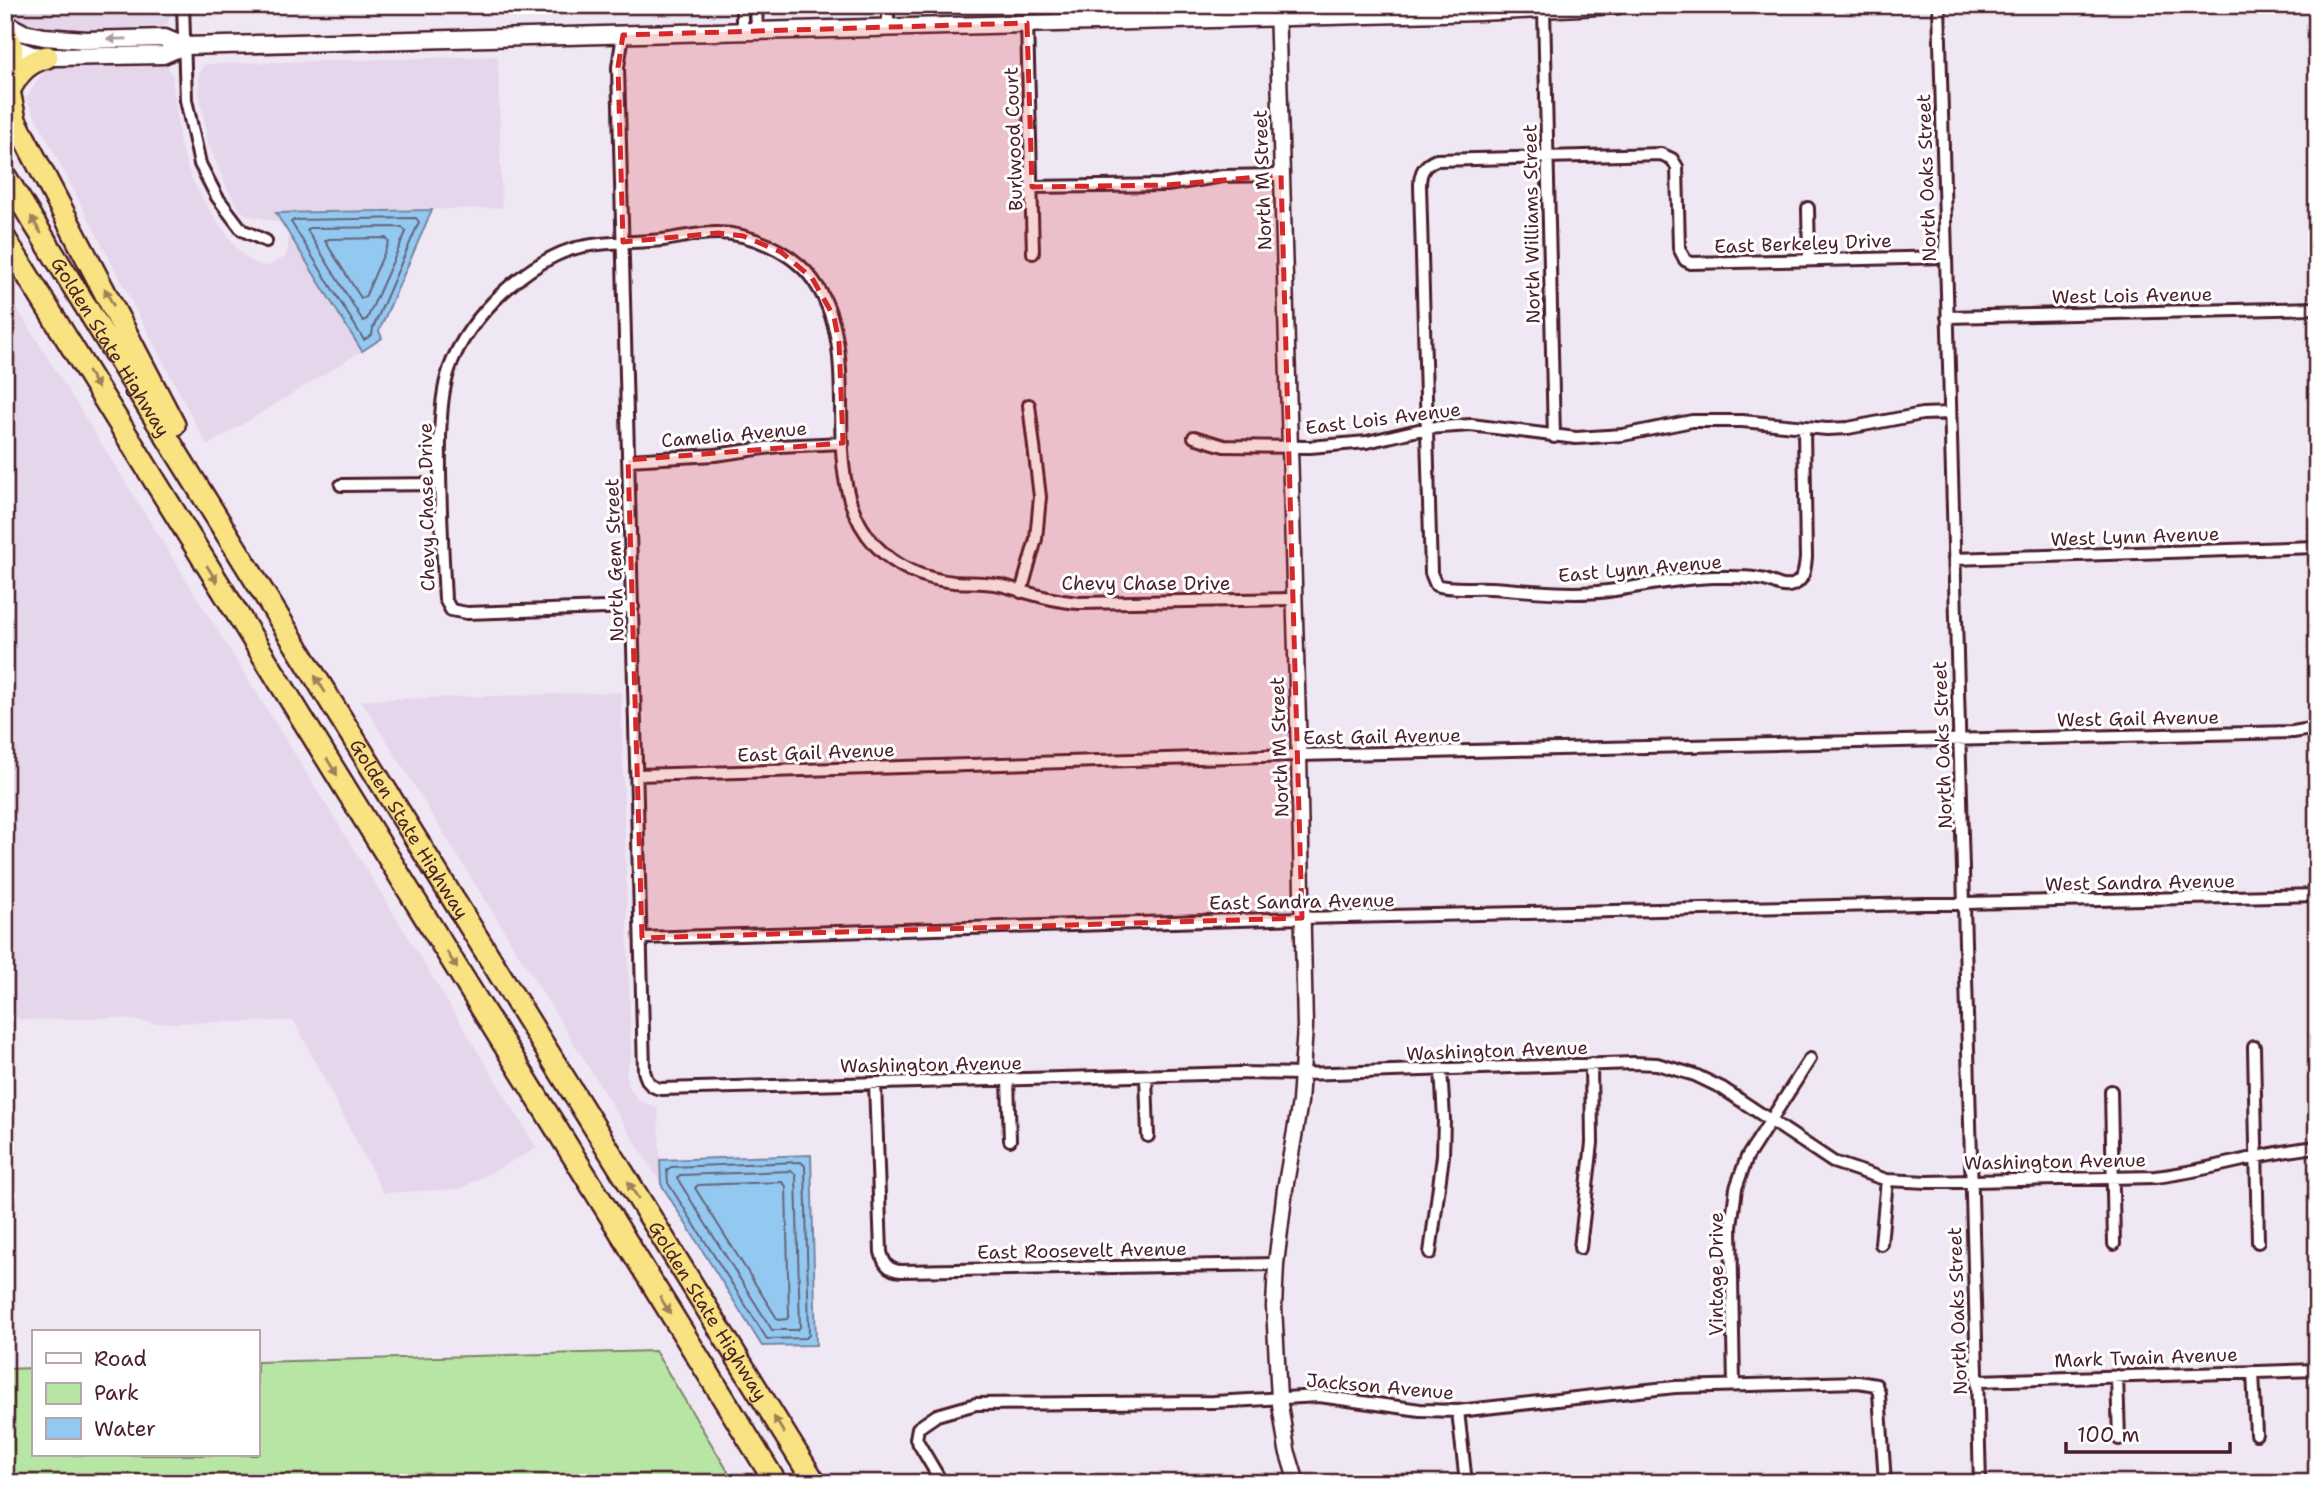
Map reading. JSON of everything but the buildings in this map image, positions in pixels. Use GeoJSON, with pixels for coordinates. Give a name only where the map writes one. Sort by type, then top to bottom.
{"type":"FeatureCollection","features":[{"type":"Feature","properties":{"kind":"highway"},"geometry":{"type":"LineString","coordinates":[[7,41],[9,91],[12,109],[21,131],[193,462],[214,512]]}},
{"type":"Feature","properties":{"kind":"highway"},"geometry":{"type":"LineString","coordinates":[[9,91],[22,69],[47,57]]}},
{"type":"Feature","properties":{"kind":"highway","name":"Golden State Highway"},"geometry":{"type":"LineString","coordinates":[[5,176],[815,1483]]}},
{"type":"Feature","properties":{"kind":"highway","name":"Golden State Highway"},"geometry":{"type":"LineString","coordinates":[[5,239],[776,1483]]}},
{"type":"Feature","properties":{"kind":"highway"},"geometry":{"type":"LineString","coordinates":[[5,263],[47,323],[74,349]]}},
{"type":"Feature","properties":{"kind":"main road"},"geometry":{"type":"LineString","coordinates":[[7,41],[47,57],[163,55],[184,46],[750,32],[1277,11],[1544,10],[1619,5]]}},
{"type":"Feature","properties":{"kind":"main road"},"geometry":{"type":"LineString","coordinates":[[5,23],[24,33],[44,37],[86,40],[165,38],[184,46]]}},
{"type":"Feature","properties":{"kind":"street"},"geometry":{"type":"LineString","coordinates":[[183,5],[186,100],[200,164],[217,197],[242,230],[266,241]]}},
{"type":"Feature","properties":{"kind":"street"},"geometry":{"type":"LineString","coordinates":[[742,5],[750,32]]}},
{"type":"Feature","properties":{"kind":"street"},"geometry":{"type":"LineString","coordinates":[[750,32],[756,5]]}},
{"type":"Feature","properties":{"kind":"street"},"geometry":{"type":"LineString","coordinates":[[888,5],[888,27]]}},
{"type":"Feature","properties":{"kind":"street","name":"North Oaks Street"},"geometry":{"type":"LineString","coordinates":[[1939,5],[1980,1483]]}},
{"type":"Feature","properties":{"kind":"street","name":"North Williams Street"},"geometry":{"type":"LineString","coordinates":[[1544,10],[1554,437]]}},
{"type":"Feature","properties":{"kind":"street","name":"North M Street"},"geometry":{"type":"LineString","coordinates":[[1277,11],[1305,1016],[1298,1124],[1285,1188],[1276,1264],[1274,1317],[1279,1398],[1287,1450],[1297,1483]]}},
{"type":"Feature","properties":{"kind":"street","name":"Burlwood Court"},"geometry":{"type":"LineString","coordinates":[[1027,23],[1033,253]]}},
{"type":"Feature","properties":{"kind":"street","name":"North Gem Street"},"geometry":{"type":"LineString","coordinates":[[623,35],[618,66],[644,1071],[648,1083]]}},
{"type":"Feature","properties":{"kind":"street","name":"East Berkeley Drive"},"geometry":{"type":"LineString","coordinates":[[1427,428],[1420,185],[1422,170],[1436,160],[1668,155],[1677,167],[1679,248],[1685,260],[1699,264],[1946,257]]}},
{"type":"Feature","properties":{"kind":"street"},"geometry":{"type":"LineString","coordinates":[[1032,187],[1167,185],[1223,176],[1281,174]]}},
{"type":"Feature","properties":{"kind":"street"},"geometry":{"type":"LineString","coordinates":[[1808,208],[1809,259]]}},
{"type":"Feature","properties":{"kind":"street","name":"Chevy Chase Drive"},"geometry":{"type":"LineString","coordinates":[[633,607],[467,613],[451,610],[444,599],[440,484],[443,396],[450,366],[471,329],[486,308],[526,272],[570,250],[593,244],[718,233],[743,236],[763,243],[797,264],[813,278],[834,317],[839,343],[845,471],[853,508],[862,527],[876,546],[912,573],[931,579],[1001,586],[1054,601],[1079,603],[1293,599]]}},
{"type":"Feature","properties":{"kind":"street","name":"West Lois Avenue"},"geometry":{"type":"LineString","coordinates":[[1947,317],[2317,308]]}},
{"type":"Feature","properties":{"kind":"street"},"geometry":{"type":"LineString","coordinates":[[1021,592],[1036,539],[1040,497],[1029,405]]}},
{"type":"Feature","properties":{"kind":"street","name":"East Lois Avenue"},"geometry":{"type":"LineString","coordinates":[[1194,438],[1224,446],[1310,447],[1367,442],[1427,428],[1471,425],[1576,438],[1623,435],[1672,424],[1717,420],[1804,428],[1849,428],[1903,417],[1950,413]]}},
{"type":"Feature","properties":{"kind":"street","name":"East Lynn Avenue"},"geometry":{"type":"LineString","coordinates":[[1427,428],[1432,573],[1436,585],[1556,593],[1606,591],[1670,580],[1713,577],[1762,580],[1787,587],[1801,579],[1805,571],[1806,557],[1804,428]]}},
{"type":"Feature","properties":{"kind":"street","name":"Camelia Avenue"},"geometry":{"type":"LineString","coordinates":[[628,460],[843,443]]}},
{"type":"Feature","properties":{"kind":"street"},"geometry":{"type":"LineString","coordinates":[[341,485],[440,484]]}},
{"type":"Feature","properties":{"kind":"street","name":"West Lynn Avenue"},"geometry":{"type":"LineString","coordinates":[[1954,559],[2317,548]]}},
{"type":"Feature","properties":{"kind":"street","name":"West Gail Avenue"},"geometry":{"type":"LineString","coordinates":[[1960,739],[2293,732],[2317,728]]}},
{"type":"Feature","properties":{"kind":"street","name":"East Gail Avenue"},"geometry":{"type":"LineString","coordinates":[[638,775],[1960,739]]}},
{"type":"Feature","properties":{"kind":"street","name":"West Sandra Avenue"},"geometry":{"type":"LineString","coordinates":[[1964,904],[2317,895]]}},
{"type":"Feature","properties":{"kind":"street","name":"East Sandra Avenue"},"geometry":{"type":"LineString","coordinates":[[642,938],[1302,918],[1964,904]]}},
{"type":"Feature","properties":{"kind":"street"},"geometry":{"type":"LineString","coordinates":[[2254,1047],[2258,1242]]}},
{"type":"Feature","properties":{"kind":"street","name":"Vintage Drive"},"geometry":{"type":"LineString","coordinates":[[1734,1385],[1731,1247],[1732,1206],[1736,1188],[1747,1157],[1810,1059]]}},
{"type":"Feature","properties":{"kind":"street"},"geometry":{"type":"LineString","coordinates":[[1580,1248],[1592,1143],[1591,1064]]}},
{"type":"Feature","properties":{"kind":"street","name":"Washington Avenue"},"geometry":{"type":"LineString","coordinates":[[648,1083],[653,1088],[661,1089],[1657,1064],[1676,1068],[1723,1088],[1833,1162],[1887,1180],[1927,1182],[2112,1178],[2188,1173],[2287,1150],[2317,1147]]}},
{"type":"Feature","properties":{"kind":"street"},"geometry":{"type":"LineString","coordinates":[[1430,1253],[1443,1156],[1441,1069]]}},
{"type":"Feature","properties":{"kind":"street"},"geometry":{"type":"LineString","coordinates":[[1146,1076],[1149,1136]]}},
{"type":"Feature","properties":{"kind":"street"},"geometry":{"type":"LineString","coordinates":[[1008,1080],[1010,1140]]}},
{"type":"Feature","properties":{"kind":"street","name":"East Roosevelt Avenue"},"geometry":{"type":"LineString","coordinates":[[875,1083],[881,1252],[883,1262],[889,1269],[901,1271],[1276,1264]]}},
{"type":"Feature","properties":{"kind":"street"},"geometry":{"type":"LineString","coordinates":[[2110,1091],[2114,1244]]}},
{"type":"Feature","properties":{"kind":"street"},"geometry":{"type":"LineString","coordinates":[[1881,1244],[1887,1180]]}},
{"type":"Feature","properties":{"kind":"street","name":"Mark Twain Avenue"},"geometry":{"type":"LineString","coordinates":[[1977,1381],[2317,1370]]}},
{"type":"Feature","properties":{"kind":"street"},"geometry":{"type":"LineString","coordinates":[[2253,1371],[2256,1434]]}},
{"type":"Feature","properties":{"kind":"street"},"geometry":{"type":"LineString","coordinates":[[2117,1376],[2119,1439]]}},
{"type":"Feature","properties":{"kind":"street","name":"Jackson Avenue"},"geometry":{"type":"LineString","coordinates":[[942,1483],[916,1439],[918,1428],[954,1408],[976,1404],[1214,1402],[1319,1396],[1420,1410],[1458,1411],[1675,1387],[1858,1381],[1876,1385],[1881,1402],[1885,1483]]}},
{"type":"Feature","properties":{"kind":"street"},"geometry":{"type":"LineString","coordinates":[[1458,1411],[1466,1483]]}},
{"type":"Feature","properties":{"kind":"highlighted area"},"geometry":{"type":"Polygon","coordinates":[[[1027,23],[1032,187],[1167,185],[1281,175],[1302,918],[642,938],[628,460],[843,443],[839,343],[834,317],[812,278],[781,252],[743,236],[718,233],[623,242],[618,67],[623,35],[1027,23]]]}},
{"type":"Feature","properties":{"kind":"shaded area"},"geometry":{"type":"Polygon","coordinates":[[[5,5],[170,5],[170,15],[168,23],[161,26],[65,32],[40,30],[26,25],[5,14],[5,5]]]}},
{"type":"Feature","properties":{"kind":"shaded area"},"geometry":{"type":"Polygon","coordinates":[[[498,56],[502,208],[276,213],[282,223],[247,215],[240,210],[227,188],[208,143],[199,92],[199,74],[201,68],[207,64],[498,56]]]}},
{"type":"Feature","properties":{"kind":"shaded area"},"geometry":{"type":"Polygon","coordinates":[[[167,66],[172,74],[180,144],[190,175],[201,197],[235,246],[253,262],[264,266],[271,265],[285,257],[288,234],[362,351],[207,446],[26,99],[45,68],[167,66]]]}},
{"type":"Feature","properties":{"kind":"shaded area"},"geometry":{"type":"Polygon","coordinates":[[[5,289],[537,1148],[460,1189],[383,1193],[294,1021],[155,1023],[114,1018],[20,1020],[5,1008],[5,289]]]}},
{"type":"Feature","properties":{"kind":"shaded area"},"geometry":{"type":"Polygon","coordinates":[[[621,692],[631,1056],[626,1073],[628,1085],[638,1100],[658,1108],[661,1184],[361,700],[621,692]]]}},
{"type":"Feature","properties":{"kind":"green space"},"geometry":{"type":"Polygon","coordinates":[[[655,1351],[735,1483],[5,1483],[5,1369],[32,1368],[32,1456],[259,1456],[259,1362],[655,1351]]]}},
{"type":"Feature","properties":{"kind":"water"},"geometry":{"type":"Polygon","coordinates":[[[432,210],[379,331],[382,338],[362,351],[276,213],[432,210]]]}},
{"type":"Feature","properties":{"kind":"water"},"geometry":{"type":"Polygon","coordinates":[[[811,1155],[816,1345],[762,1346],[661,1184],[660,1160],[811,1155]]]}}]}
